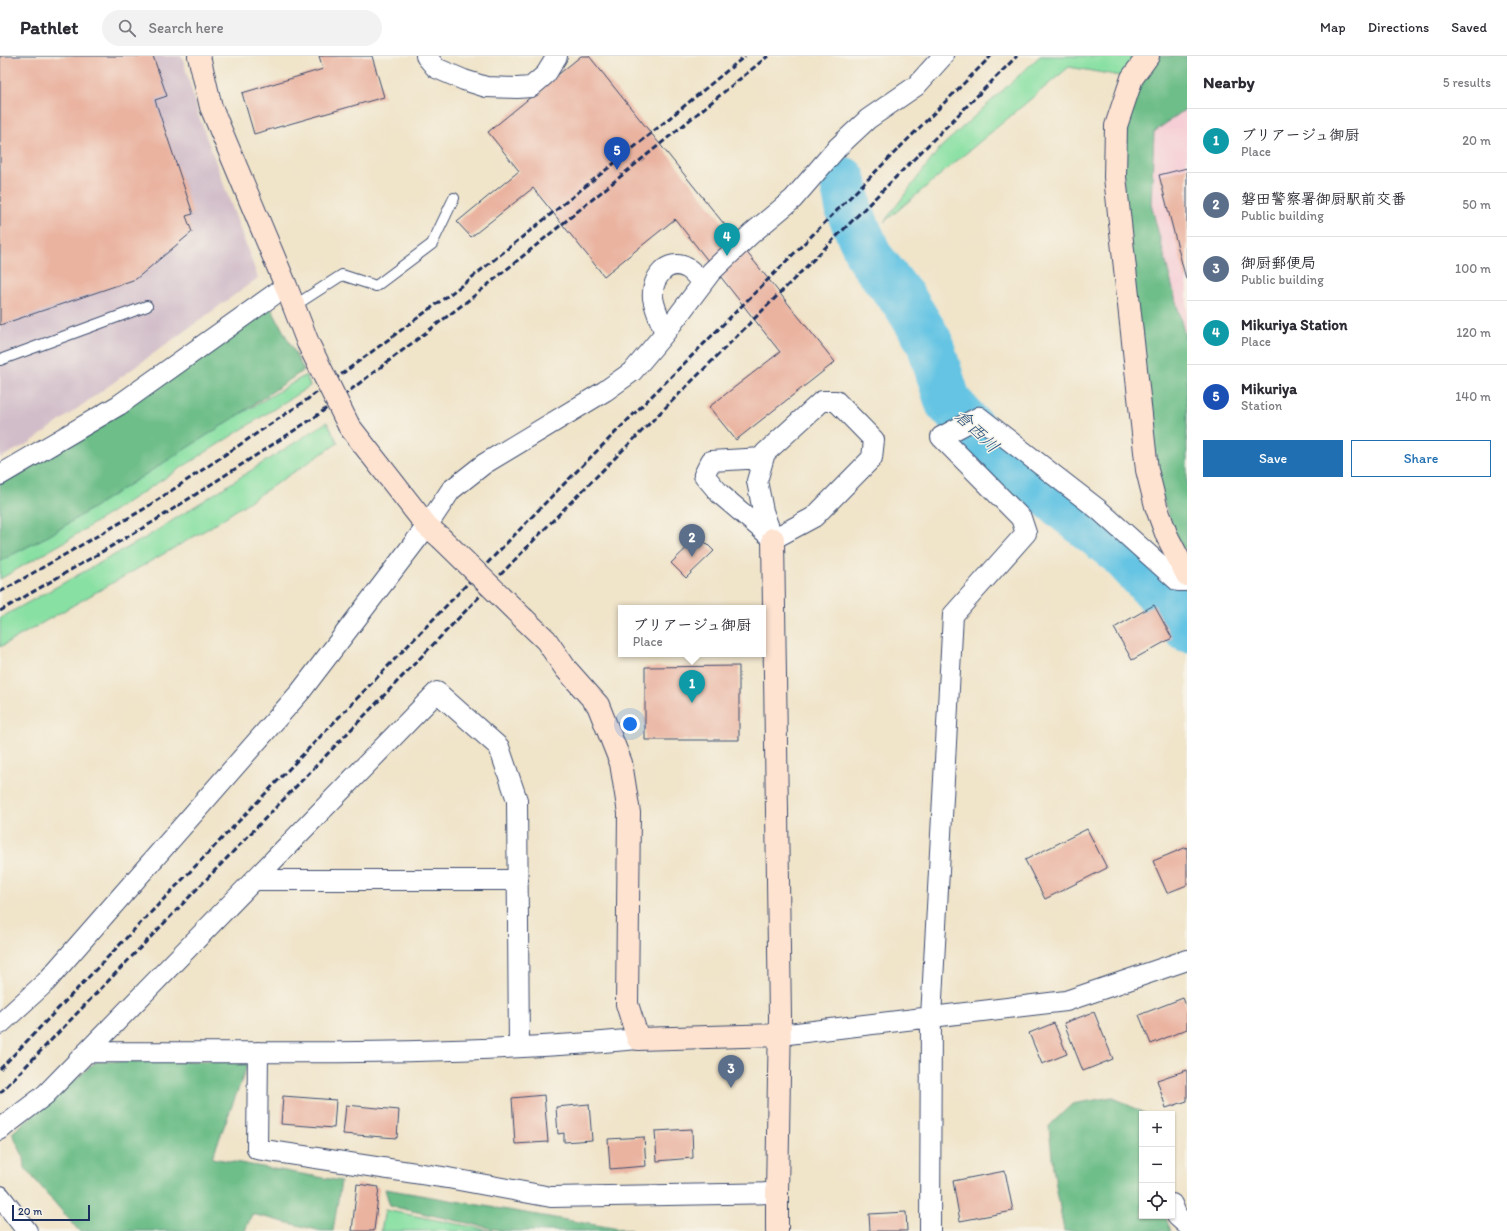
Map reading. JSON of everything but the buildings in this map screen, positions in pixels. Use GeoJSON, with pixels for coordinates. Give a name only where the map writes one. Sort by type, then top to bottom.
{"type":"FeatureCollection","features":[{"type":"Feature","properties":{"kind":"street"},"geometry":{"type":"LineString","coordinates":[[198,56],[211,107],[286,286],[308,343],[349,426],[434,532],[546,640],[566,669],[598,705],[621,763],[629,813],[627,1004],[638,1039]]}},
{"type":"Feature","properties":{"kind":"street"},"geometry":{"type":"LineString","coordinates":[[426,56],[436,68],[464,80],[486,87],[517,88],[531,87],[546,74],[557,56]]}},
{"type":"Feature","properties":{"kind":"street"},"geometry":{"type":"LineString","coordinates":[[0,1024],[46,982],[301,691],[434,532],[451,490],[484,464],[605,391],[633,371],[665,333],[711,272],[751,234],[793,199],[838,147],[868,119],[916,86],[943,56]]}},
{"type":"Feature","properties":{"kind":"street"},"geometry":{"type":"LineString","coordinates":[[1148,56],[1132,78],[1116,126],[1115,177],[1147,470],[1156,506],[1167,536],[1187,575]]}},
{"type":"Feature","properties":{"kind":"street"},"geometry":{"type":"LineString","coordinates":[[665,333],[656,311],[653,298],[653,286],[658,276],[666,268],[676,266],[686,267],[702,283]]}},
{"type":"Feature","properties":{"kind":"street"},"geometry":{"type":"LineString","coordinates":[[0,475],[119,405],[286,286]]}},
{"type":"Feature","properties":{"kind":"street"},"geometry":{"type":"LineString","coordinates":[[773,539],[814,517],[872,458],[874,440],[836,401],[822,401],[765,453],[757,481],[763,511],[773,539],[780,1035],[776,1193],[777,1231]]}},
{"type":"Feature","properties":{"kind":"street"},"geometry":{"type":"LineString","coordinates":[[930,1231],[932,1017],[953,615],[1026,533],[1021,518],[941,437],[979,417],[1099,510],[1178,581],[1187,581]]}},
{"type":"Feature","properties":{"kind":"street"},"geometry":{"type":"LineString","coordinates":[[763,458],[711,461],[704,475],[720,494],[773,539]]}},
{"type":"Feature","properties":{"kind":"street"},"geometry":{"type":"LineString","coordinates":[[0,1130],[45,1095],[88,1052],[437,692],[499,747],[517,800],[519,1047]]}},
{"type":"Feature","properties":{"kind":"street"},"geometry":{"type":"LineString","coordinates":[[255,880],[518,880]]}},
{"type":"Feature","properties":{"kind":"street"},"geometry":{"type":"LineString","coordinates":[[88,1052],[436,1051],[567,1046],[638,1039],[780,1035],[1066,1001],[1187,960]]}},
{"type":"Feature","properties":{"kind":"street"},"geometry":{"type":"LineString","coordinates":[[258,1052],[257,1149],[448,1178],[551,1197],[776,1193]]}},
{"type":"Feature","properties":{"kind":"street"},"geometry":{"type":"LineString","coordinates":[[0,1196],[27,1231]]}},
{"type":"Feature","properties":{"kind":"street"},"geometry":{"type":"LineString","coordinates":[[1175,1211],[1177,1216],[1187,1225]]}},
{"type":"Feature","properties":{"kind":"lane"},"geometry":{"type":"LineString","coordinates":[[294,306],[342,275],[376,286],[432,244],[454,198]]}},
{"type":"Feature","properties":{"kind":"lane"},"geometry":{"type":"LineString","coordinates":[[0,360],[146,306]]}},
{"type":"Feature","properties":{"kind":"shaded area"},"geometry":{"type":"Polygon","coordinates":[[[0,56],[182,56],[199,117],[258,278],[31,442],[0,458],[0,56]]]}},
{"type":"Feature","properties":{"kind":"shaded area"},"geometry":{"type":"Polygon","coordinates":[[[1187,108],[1187,344],[1151,204],[1154,132],[1187,108]]]}},
{"type":"Feature","properties":{"kind":"green space"},"geometry":{"type":"Polygon","coordinates":[[[1040,56],[1154,56],[1132,78],[1069,67],[884,222],[940,148],[1040,56]]]}},
{"type":"Feature","properties":{"kind":"green space"},"geometry":{"type":"Polygon","coordinates":[[[1149,56],[1187,56],[1187,108],[1154,132],[1151,204],[1187,344],[1187,556],[1172,527],[1152,463],[1121,233],[1128,91],[1149,56]]]}},
{"type":"Feature","properties":{"kind":"green space"},"geometry":{"type":"Polygon","coordinates":[[[270,306],[304,370],[234,418],[50,535],[0,561],[0,475],[270,306]]]}},
{"type":"Feature","properties":{"kind":"green space"},"geometry":{"type":"Polygon","coordinates":[[[306,375],[310,386],[66,541],[0,579],[0,561],[50,535],[234,418],[306,375]]]}},
{"type":"Feature","properties":{"kind":"green space"},"geometry":{"type":"Polygon","coordinates":[[[327,422],[338,443],[209,528],[0,647],[0,618],[145,538],[327,422]]]}},
{"type":"Feature","properties":{"kind":"green space"},"geometry":{"type":"Polygon","coordinates":[[[97,1061],[249,1061],[212,1158],[341,1181],[333,1231],[321,1231],[252,1214],[245,1231],[79,1231],[25,1168],[24,1158],[12,1133],[97,1061]]]}},
{"type":"Feature","properties":{"kind":"green space"},"geometry":{"type":"Polygon","coordinates":[[[1112,1097],[1140,1111],[1139,1219],[1166,1219],[1171,1231],[1064,1231],[1053,1168],[1049,1126],[1072,1104],[1112,1097]]]}},
{"type":"Feature","properties":{"kind":"green space"},"geometry":{"type":"Polygon","coordinates":[[[385,1189],[631,1231],[503,1231],[390,1206],[385,1189]]]}},
{"type":"Feature","properties":{"kind":"green space"},"geometry":{"type":"Polygon","coordinates":[[[385,1210],[493,1231],[381,1231],[385,1210]]]}},
{"type":"Feature","properties":{"kind":"waterway","name":"倉西川"},"geometry":{"type":"LineString","coordinates":[[843,180],[849,210],[870,258],[905,302],[929,341],[948,402],[976,433],[1066,509],[1120,552],[1176,612],[1187,629]]}},
{"type":"Feature","properties":{"kind":"railway"},"geometry":{"type":"LineString","coordinates":[[0,592],[144,509],[305,401],[465,283],[745,56]]}},
{"type":"Feature","properties":{"kind":"railway"},"geometry":{"type":"LineString","coordinates":[[0,611],[153,522],[315,417],[474,296],[768,56]]}},
{"type":"Feature","properties":{"kind":"railway"},"geometry":{"type":"LineString","coordinates":[[0,1069],[551,497],[991,56]]}},
{"type":"Feature","properties":{"kind":"railway"},"geometry":{"type":"LineString","coordinates":[[0,1093],[563,510],[1017,56]]}},
{"type":"Feature","properties":{"kind":"place","name":"Mikuriya"},"geometry":{"type":"Point","coordinates":[617,170]}},
{"type":"Feature","properties":{"kind":"place","name":"Mikuriya Station"},"geometry":{"type":"Point","coordinates":[727,256]}},
{"type":"Feature","properties":{"kind":"place","name":"磐田警察署御厨駅前交番"},"geometry":{"type":"Point","coordinates":[692,557]}},
{"type":"Feature","properties":{"kind":"place","name":"ブリアージュ御厨"},"geometry":{"type":"Point","coordinates":[692,703]}},
{"type":"Feature","properties":{"kind":"place","name":"御厨郵便局"},"geometry":{"type":"Point","coordinates":[731,1088]}}]}
